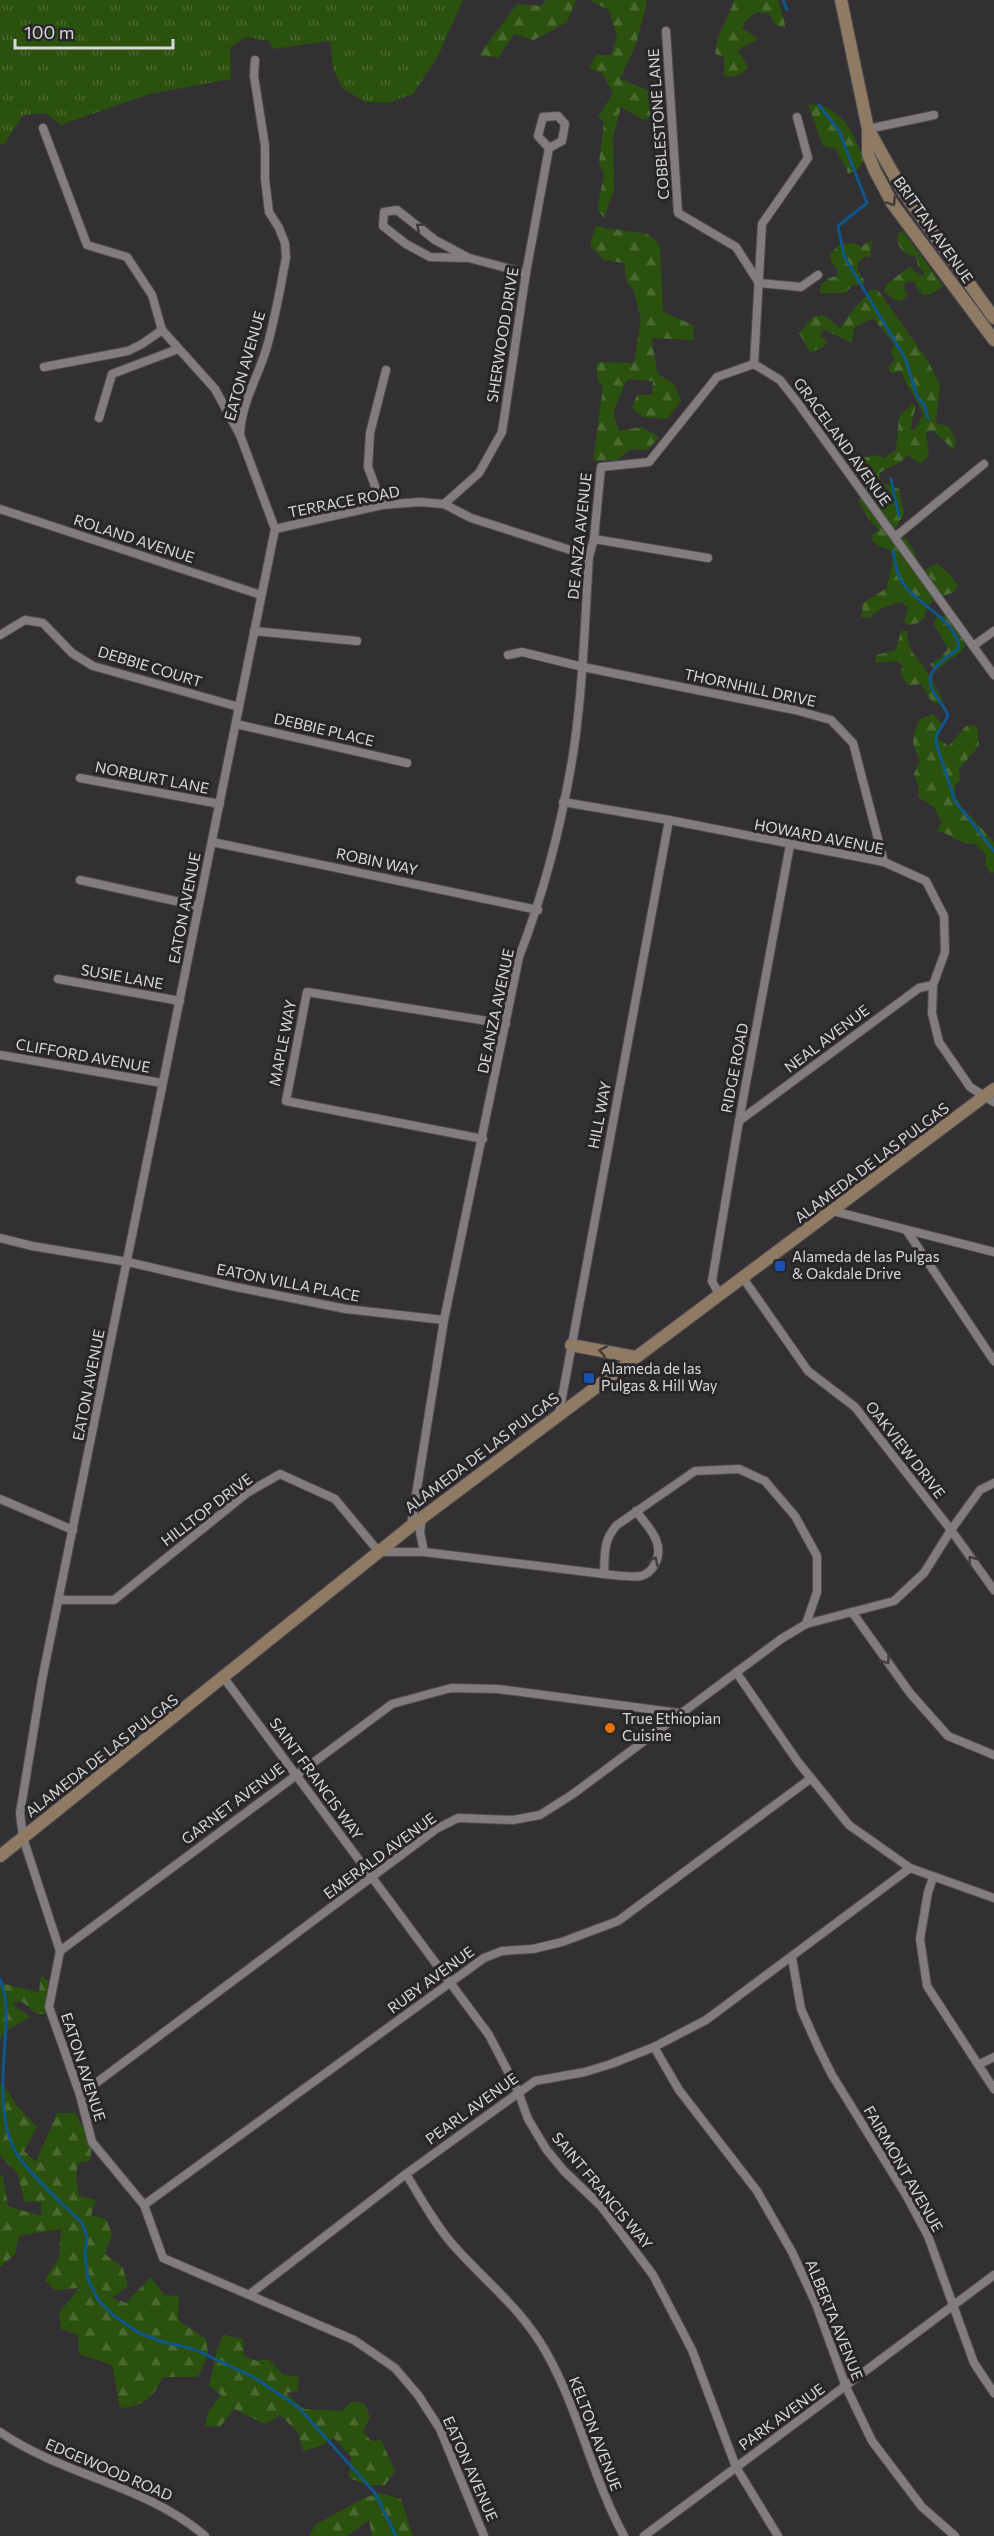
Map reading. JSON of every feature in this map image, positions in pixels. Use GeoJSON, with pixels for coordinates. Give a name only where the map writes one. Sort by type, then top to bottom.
{"type":"FeatureCollection","features":[{"type":"Feature","properties":{"kind":"main road","name":"BRITTAN AVENUE"},"geometry":{"type":"LineString","coordinates":[[841,0],[868,129],[868,154],[883,188],[994,340]]}},
{"type":"Feature","properties":{"kind":"main road","name":"BRITTAN AVENUE"},"geometry":{"type":"LineString","coordinates":[[868,129],[904,193],[994,318]]}},
{"type":"Feature","properties":{"kind":"main road","name":"ALAMEDA DE LAS PULGAS"},"geometry":{"type":"LineString","coordinates":[[0,1856],[411,1526],[719,1294],[989,1100],[994,1089]]}},
{"type":"Feature","properties":{"kind":"main road"},"geometry":{"type":"LineString","coordinates":[[571,1345],[635,1358]]}},
{"type":"Feature","properties":{"kind":"street","name":"COBBLESTONE LANE"},"geometry":{"type":"LineString","coordinates":[[666,31],[678,213],[736,247],[759,282]]}},
{"type":"Feature","properties":{"kind":"street","name":"EATON AVENUE"},"geometry":{"type":"LineString","coordinates":[[255,60],[254,76],[265,146],[264,179],[267,202],[269,212],[285,243],[286,258],[265,352],[253,380],[241,419],[240,435],[275,529],[42,1680],[20,1813],[23,1838],[60,1951],[49,2007],[80,2095],[92,2142],[144,2205],[163,2258],[354,2340],[394,2368],[418,2395],[440,2429],[484,2536]]}},
{"type":"Feature","properties":{"kind":"street"},"geometry":{"type":"LineString","coordinates":[[868,129],[934,115]]}},
{"type":"Feature","properties":{"kind":"street"},"geometry":{"type":"LineString","coordinates":[[754,364],[762,224],[808,158],[797,117]]}},
{"type":"Feature","properties":{"kind":"street"},"geometry":{"type":"LineString","coordinates":[[43,128],[87,245],[127,257],[152,295],[162,330],[215,389],[240,435]]}},
{"type":"Feature","properties":{"kind":"street","name":"SHERWOOD DRIVE"},"geometry":{"type":"LineString","coordinates":[[444,504],[479,473],[502,432],[526,273],[549,148]]}},
{"type":"Feature","properties":{"kind":"street"},"geometry":{"type":"LineString","coordinates":[[469,258],[430,257],[406,244],[383,226],[384,212],[397,210],[435,240],[469,258],[526,273]]}},
{"type":"Feature","properties":{"kind":"street"},"geometry":{"type":"LineString","coordinates":[[759,282],[801,287],[818,275]]}},
{"type":"Feature","properties":{"kind":"street"},"geometry":{"type":"LineString","coordinates":[[44,366],[128,351],[142,345],[162,330]]}},
{"type":"Feature","properties":{"kind":"street"},"geometry":{"type":"LineString","coordinates":[[99,418],[112,374],[178,349]]}},
{"type":"Feature","properties":{"kind":"street","name":"DE ANZA AVENUE"},"geometry":{"type":"LineString","coordinates":[[411,1526],[444,1320],[519,957],[537,909],[574,748],[583,667],[588,556],[594,539],[601,467],[649,462],[717,377],[754,364]]}},
{"type":"Feature","properties":{"kind":"street","name":"GRACELAND AVENUE"},"geometry":{"type":"LineString","coordinates":[[754,364],[780,380],[994,675]]}},
{"type":"Feature","properties":{"kind":"street"},"geometry":{"type":"LineString","coordinates":[[382,505],[368,467],[370,433],[386,370]]}},
{"type":"Feature","properties":{"kind":"street"},"geometry":{"type":"LineString","coordinates":[[895,537],[984,464]]}},
{"type":"Feature","properties":{"kind":"street","name":"TERRACE ROAD"},"geometry":{"type":"LineString","coordinates":[[275,529],[382,505],[419,502],[444,504],[471,518],[588,556]]}},
{"type":"Feature","properties":{"kind":"street","name":"ROLAND AVENUE"},"geometry":{"type":"LineString","coordinates":[[0,509],[261,595]]}},
{"type":"Feature","properties":{"kind":"street"},"geometry":{"type":"LineString","coordinates":[[594,539],[708,558]]}},
{"type":"Feature","properties":{"kind":"street","name":"DEBBIE COURT"},"geometry":{"type":"LineString","coordinates":[[0,635],[25,620],[44,623],[72,653],[93,666],[239,707]]}},
{"type":"Feature","properties":{"kind":"street"},"geometry":{"type":"LineString","coordinates":[[254,631],[357,641]]}},
{"type":"Feature","properties":{"kind":"street"},"geometry":{"type":"LineString","coordinates":[[973,646],[994,631]]}},
{"type":"Feature","properties":{"kind":"street","name":"THORNHILL DRIVE"},"geometry":{"type":"LineString","coordinates":[[508,655],[522,652],[583,667],[795,710],[831,720],[853,743],[884,862]]}},
{"type":"Feature","properties":{"kind":"street","name":"DEBBIE PLACE"},"geometry":{"type":"LineString","coordinates":[[236,724],[407,763]]}},
{"type":"Feature","properties":{"kind":"street","name":"NORBURT LANE"},"geometry":{"type":"LineString","coordinates":[[80,778],[220,804]]}},
{"type":"Feature","properties":{"kind":"street","name":"HOWARD AVENUE"},"geometry":{"type":"LineString","coordinates":[[563,802],[884,862],[926,881],[944,916],[945,952],[933,985],[932,1013],[939,1042],[970,1087],[989,1100]]}},
{"type":"Feature","properties":{"kind":"street","name":"HILL WAY"},"geometry":{"type":"LineString","coordinates":[[559,1414],[669,820]]}},
{"type":"Feature","properties":{"kind":"street","name":"ROBIN WAY"},"geometry":{"type":"LineString","coordinates":[[212,842],[537,909]]}},
{"type":"Feature","properties":{"kind":"street","name":"RIDGE ROAD"},"geometry":{"type":"LineString","coordinates":[[719,1294],[712,1281],[790,845]]}},
{"type":"Feature","properties":{"kind":"street"},"geometry":{"type":"LineString","coordinates":[[80,880],[198,906]]}},
{"type":"Feature","properties":{"kind":"street","name":"SUSIE LANE"},"geometry":{"type":"LineString","coordinates":[[58,979],[180,1001]]}},
{"type":"Feature","properties":{"kind":"street","name":"NEAL AVENUE"},"geometry":{"type":"LineString","coordinates":[[739,1121],[919,988],[933,985]]}},
{"type":"Feature","properties":{"kind":"street","name":"MAPLE WAY"},"geometry":{"type":"LineString","coordinates":[[483,1139],[286,1101],[306,992],[506,1024]]}},
{"type":"Feature","properties":{"kind":"street","name":"CLIFFORD AVENUE"},"geometry":{"type":"LineString","coordinates":[[0,1055],[162,1083]]}},
{"type":"Feature","properties":{"kind":"street"},"geometry":{"type":"LineString","coordinates":[[833,1211],[994,1252]]}},
{"type":"Feature","properties":{"kind":"street"},"geometry":{"type":"LineString","coordinates":[[907,1231],[994,1361]]}},
{"type":"Feature","properties":{"kind":"street","name":"EATON VILLA PLACE"},"geometry":{"type":"LineString","coordinates":[[0,1238],[68,1254],[128,1262],[346,1309],[444,1320]]}},
{"type":"Feature","properties":{"kind":"street","name":"OAKVIEW DRIVE"},"geometry":{"type":"LineString","coordinates":[[743,1278],[808,1371],[855,1407],[951,1530],[994,1590]]}},
{"type":"Feature","properties":{"kind":"street"},"geometry":{"type":"LineString","coordinates":[[604,1574],[605,1544],[608,1534],[636,1510],[695,1471],[739,1469],[765,1481],[795,1516],[817,1556],[817,1592],[806,1624]]}},
{"type":"Feature","properties":{"kind":"street","name":"HILLTOP DRIVE"},"geometry":{"type":"LineString","coordinates":[[60,1600],[114,1600],[247,1493],[280,1474],[335,1498],[379,1552]]}},
{"type":"Feature","properties":{"kind":"street","name":"EMERALD AVENUE"},"geometry":{"type":"LineString","coordinates":[[80,2095],[436,1829],[459,1818],[513,1820],[540,1815],[573,1794],[781,1639],[806,1624],[894,1601],[924,1573],[980,1490],[994,1483]]}},
{"type":"Feature","properties":{"kind":"street"},"geometry":{"type":"LineString","coordinates":[[0,1499],[73,1530]]}},
{"type":"Feature","properties":{"kind":"street"},"geometry":{"type":"LineString","coordinates":[[379,1552],[424,1552],[604,1574],[645,1575],[653,1568],[658,1558],[656,1538],[636,1510]]}},
{"type":"Feature","properties":{"kind":"street"},"geometry":{"type":"LineString","coordinates":[[422,1518],[420,1532],[424,1552]]}},
{"type":"Feature","properties":{"kind":"street"},"geometry":{"type":"LineString","coordinates":[[852,1612],[910,1693],[948,1736],[994,1755]]}},
{"type":"Feature","properties":{"kind":"street"},"geometry":{"type":"LineString","coordinates":[[736,1672],[810,1779],[849,1825],[910,1868],[994,1898]]}},
{"type":"Feature","properties":{"kind":"street","name":"SAINT FRANCIS WAY"},"geometry":{"type":"LineString","coordinates":[[224,1678],[489,2035],[518,2091],[528,2119],[546,2149],[564,2171],[601,2206],[653,2275],[682,2327],[736,2467],[778,2536]]}},
{"type":"Feature","properties":{"kind":"street","name":"GARNET AVENUE"},"geometry":{"type":"LineString","coordinates":[[60,1951],[392,1704],[451,1688],[498,1689],[679,1713]]}},
{"type":"Feature","properties":{"kind":"street","name":"RUBY AVENUE"},"geometry":{"type":"LineString","coordinates":[[144,2205],[484,1958],[502,1951],[534,1949],[562,1942],[618,1921],[810,1779]]}},
{"type":"Feature","properties":{"kind":"street","name":"PEARL AVENUE"},"geometry":{"type":"LineString","coordinates":[[250,2294],[518,2091],[535,2081],[585,2072],[654,2047],[706,2020],[910,1868]]}},
{"type":"Feature","properties":{"kind":"street"},"geometry":{"type":"LineString","coordinates":[[933,1878],[920,1939],[927,1986],[980,2064],[994,2089]]}},
{"type":"Feature","properties":{"kind":"street","name":"FAIRMONT AVENUE"},"geometry":{"type":"LineString","coordinates":[[792,1958],[801,2008],[818,2048],[928,2236],[974,2363],[994,2393]]}},
{"type":"Feature","properties":{"kind":"street","name":"ALBERTA AVENUE"},"geometry":{"type":"LineString","coordinates":[[654,2047],[679,2090],[757,2191],[792,2252],[816,2304],[846,2387],[872,2441],[922,2507],[955,2536]]}},
{"type":"Feature","properties":{"kind":"street"},"geometry":{"type":"LineString","coordinates":[[980,2064],[994,2057]]}},
{"type":"Feature","properties":{"kind":"street","name":"KELTON AVENUE"},"geometry":{"type":"LineString","coordinates":[[406,2174],[452,2245],[517,2309],[546,2351],[568,2394],[610,2512],[624,2536]]}},
{"type":"Feature","properties":{"kind":"street","name":"PARK AVENUE"},"geometry":{"type":"LineString","coordinates":[[644,2536],[994,2275]]}},
{"type":"Feature","properties":{"kind":"street","name":"EDGEWOOD ROAD"},"geometry":{"type":"LineString","coordinates":[[0,2432],[54,2462],[161,2505],[190,2523],[205,2536]]}},
{"type":"Feature","properties":{"kind":"green space"},"geometry":{"type":"Polygon","coordinates":[[[0,0],[463,0],[438,56],[413,94],[388,103],[365,102],[342,88],[333,68],[330,41],[273,49],[269,41],[246,37],[230,48],[231,79],[150,94],[60,125],[46,113],[23,115],[5,143],[0,144],[0,0]]]}},
{"type":"Feature","properties":{"kind":"green space"},"geometry":{"type":"Polygon","coordinates":[[[546,0],[576,0],[567,22],[534,40],[514,34],[498,58],[479,55],[517,4],[541,6],[546,0]]]}},
{"type":"Feature","properties":{"kind":"green space"},"geometry":{"type":"Polygon","coordinates":[[[589,0],[645,0],[647,2],[636,44],[620,79],[648,90],[662,101],[656,115],[643,120],[621,107],[613,137],[614,190],[604,218],[597,209],[604,175],[599,163],[604,122],[598,117],[613,93],[602,73],[589,68],[596,55],[611,55],[617,37],[609,10],[589,0]]]}},
{"type":"Feature","properties":{"kind":"green space"},"geometry":{"type":"Polygon","coordinates":[[[733,0],[778,0],[786,28],[777,26],[768,13],[757,12],[745,21],[742,28],[757,40],[738,50],[748,67],[740,74],[728,77],[724,76],[724,57],[715,54],[718,37],[733,0]]]}},
{"type":"Feature","properties":{"kind":"green space"},"geometry":{"type":"Polygon","coordinates":[[[808,105],[819,105],[829,109],[845,122],[864,160],[858,169],[848,174],[836,149],[823,146],[808,105]]]}},
{"type":"Feature","properties":{"kind":"green space"},"geometry":{"type":"Polygon","coordinates":[[[596,225],[648,234],[660,245],[663,312],[693,325],[694,340],[651,338],[658,374],[674,384],[681,401],[667,419],[643,417],[632,408],[637,395],[652,395],[653,381],[627,379],[613,413],[619,431],[641,427],[659,437],[648,450],[631,449],[617,460],[593,461],[603,387],[598,381],[596,362],[634,363],[641,319],[633,289],[627,282],[624,263],[604,260],[590,246],[596,225]]]}},
{"type":"Feature","properties":{"kind":"green space"},"geometry":{"type":"Polygon","coordinates":[[[902,230],[943,286],[932,294],[923,295],[917,289],[915,282],[907,281],[903,287],[908,295],[901,301],[895,300],[884,291],[887,284],[909,267],[923,276],[924,272],[918,266],[916,257],[900,247],[897,235],[902,230]]]}},
{"type":"Feature","properties":{"kind":"green space"},"geometry":{"type":"Polygon","coordinates":[[[872,241],[870,258],[864,257],[858,263],[857,270],[864,284],[853,285],[845,293],[820,293],[820,286],[828,278],[837,276],[837,269],[831,261],[830,254],[839,245],[855,243],[861,247],[872,241]]]}},
{"type":"Feature","properties":{"kind":"green space"},"geometry":{"type":"Polygon","coordinates":[[[870,290],[878,290],[928,361],[940,385],[936,423],[949,427],[956,441],[954,450],[933,431],[926,432],[929,455],[921,464],[907,455],[901,462],[879,473],[881,482],[899,489],[904,513],[895,530],[909,543],[922,572],[937,563],[958,586],[953,593],[930,603],[925,617],[918,623],[908,625],[904,622],[908,607],[900,602],[882,608],[869,618],[861,617],[863,603],[887,588],[893,559],[889,549],[880,547],[872,541],[873,534],[879,530],[869,519],[858,500],[868,485],[856,479],[853,460],[876,455],[884,458],[896,450],[899,416],[912,404],[916,406],[910,429],[914,430],[923,415],[901,371],[891,373],[888,367],[895,360],[891,352],[894,344],[873,318],[854,328],[852,343],[823,329],[820,337],[828,342],[822,348],[810,352],[799,333],[814,316],[825,316],[841,329],[846,319],[870,290]]]}},
{"type":"Feature","properties":{"kind":"green space"},"geometry":{"type":"Polygon","coordinates":[[[946,615],[967,642],[961,652],[936,670],[930,664],[948,649],[934,624],[936,618],[946,615]]]}},
{"type":"Feature","properties":{"kind":"green space"},"geometry":{"type":"Polygon","coordinates":[[[901,631],[907,631],[911,649],[943,700],[939,704],[932,702],[921,684],[908,685],[900,673],[903,666],[897,661],[875,663],[876,655],[896,650],[901,631]]]}},
{"type":"Feature","properties":{"kind":"green space"},"geometry":{"type":"Polygon","coordinates":[[[933,714],[942,724],[938,739],[949,746],[967,725],[977,726],[979,746],[959,769],[960,781],[955,785],[955,796],[994,842],[994,872],[991,874],[985,864],[986,854],[974,844],[964,843],[936,831],[942,823],[934,807],[918,797],[919,789],[914,774],[920,761],[915,750],[914,736],[920,719],[933,714]]]}},
{"type":"Feature","properties":{"kind":"green space"},"geometry":{"type":"Polygon","coordinates":[[[41,1976],[48,1981],[50,1990],[47,2014],[37,2014],[21,2001],[12,2004],[30,2017],[6,2031],[0,2039],[0,1983],[39,1992],[41,1976]]]}},
{"type":"Feature","properties":{"kind":"green space"},"geometry":{"type":"Polygon","coordinates":[[[3,2084],[17,2106],[37,2127],[24,2151],[36,2162],[57,2113],[75,2113],[92,2144],[90,2161],[78,2163],[76,2177],[79,2196],[96,2200],[91,2215],[106,2219],[112,2234],[105,2254],[123,2268],[128,2286],[112,2298],[126,2303],[151,2277],[164,2295],[179,2296],[178,2320],[206,2339],[208,2354],[198,2377],[163,2377],[155,2391],[146,2400],[136,2405],[120,2408],[112,2365],[79,2354],[78,2335],[61,2329],[59,2313],[79,2288],[55,2290],[45,2280],[59,2257],[61,2229],[19,2236],[15,2254],[0,2267],[0,2175],[3,2177],[8,2206],[41,2216],[41,2202],[24,2201],[18,2174],[0,2156],[0,2085],[3,2084]]]}},
{"type":"Feature","properties":{"kind":"green space"},"geometry":{"type":"Polygon","coordinates":[[[223,2335],[243,2339],[244,2356],[257,2361],[268,2359],[284,2375],[299,2377],[298,2391],[286,2393],[304,2409],[342,2411],[352,2401],[364,2403],[370,2417],[363,2431],[371,2441],[381,2440],[395,2471],[385,2485],[367,2485],[349,2478],[351,2457],[334,2438],[320,2446],[303,2451],[298,2432],[280,2415],[265,2424],[234,2409],[220,2427],[205,2426],[208,2412],[221,2395],[209,2386],[217,2350],[223,2335]]]}},
{"type":"Feature","properties":{"kind":"green space"},"geometry":{"type":"Polygon","coordinates":[[[380,2493],[401,2499],[413,2536],[372,2536],[369,2520],[347,2536],[310,2536],[315,2525],[364,2498],[380,2493]]]}},
{"type":"Feature","properties":{"kind":"waterway"},"geometry":{"type":"LineString","coordinates":[[783,0],[787,10]]}},
{"type":"Feature","properties":{"kind":"waterway"},"geometry":{"type":"LineString","coordinates":[[819,105],[839,131],[867,203],[838,226],[844,256],[906,360],[917,396],[924,405],[928,418]]}},
{"type":"Feature","properties":{"kind":"waterway"},"geometry":{"type":"LineString","coordinates":[[891,479],[899,516]]}},
{"type":"Feature","properties":{"kind":"waterway"},"geometry":{"type":"LineString","coordinates":[[893,551],[902,582],[944,621],[957,638],[959,648],[940,663],[931,674],[931,688],[948,716],[936,736],[936,743],[955,801],[994,851]]}},
{"type":"Feature","properties":{"kind":"waterway"},"geometry":{"type":"LineString","coordinates":[[0,1979],[6,2008],[3,2097],[9,2137],[21,2160],[42,2185],[82,2223],[87,2237],[85,2254],[88,2280],[99,2301],[113,2315],[139,2333],[163,2342],[194,2349],[255,2378],[298,2407],[375,2493],[396,2536]]}},
{"type":"Feature","properties":{"kind":"place","name":"Alameda de las Pulgas & Oakdale Drive"},"geometry":{"type":"Point","coordinates":[780,1266]}},
{"type":"Feature","properties":{"kind":"place","name":"Alameda de las Pulgas & Hill Way"},"geometry":{"type":"Point","coordinates":[589,1378]}},
{"type":"Feature","properties":{"kind":"place","name":"True Ethiopian Cuisine"},"geometry":{"type":"Point","coordinates":[610,1728]}}]}
